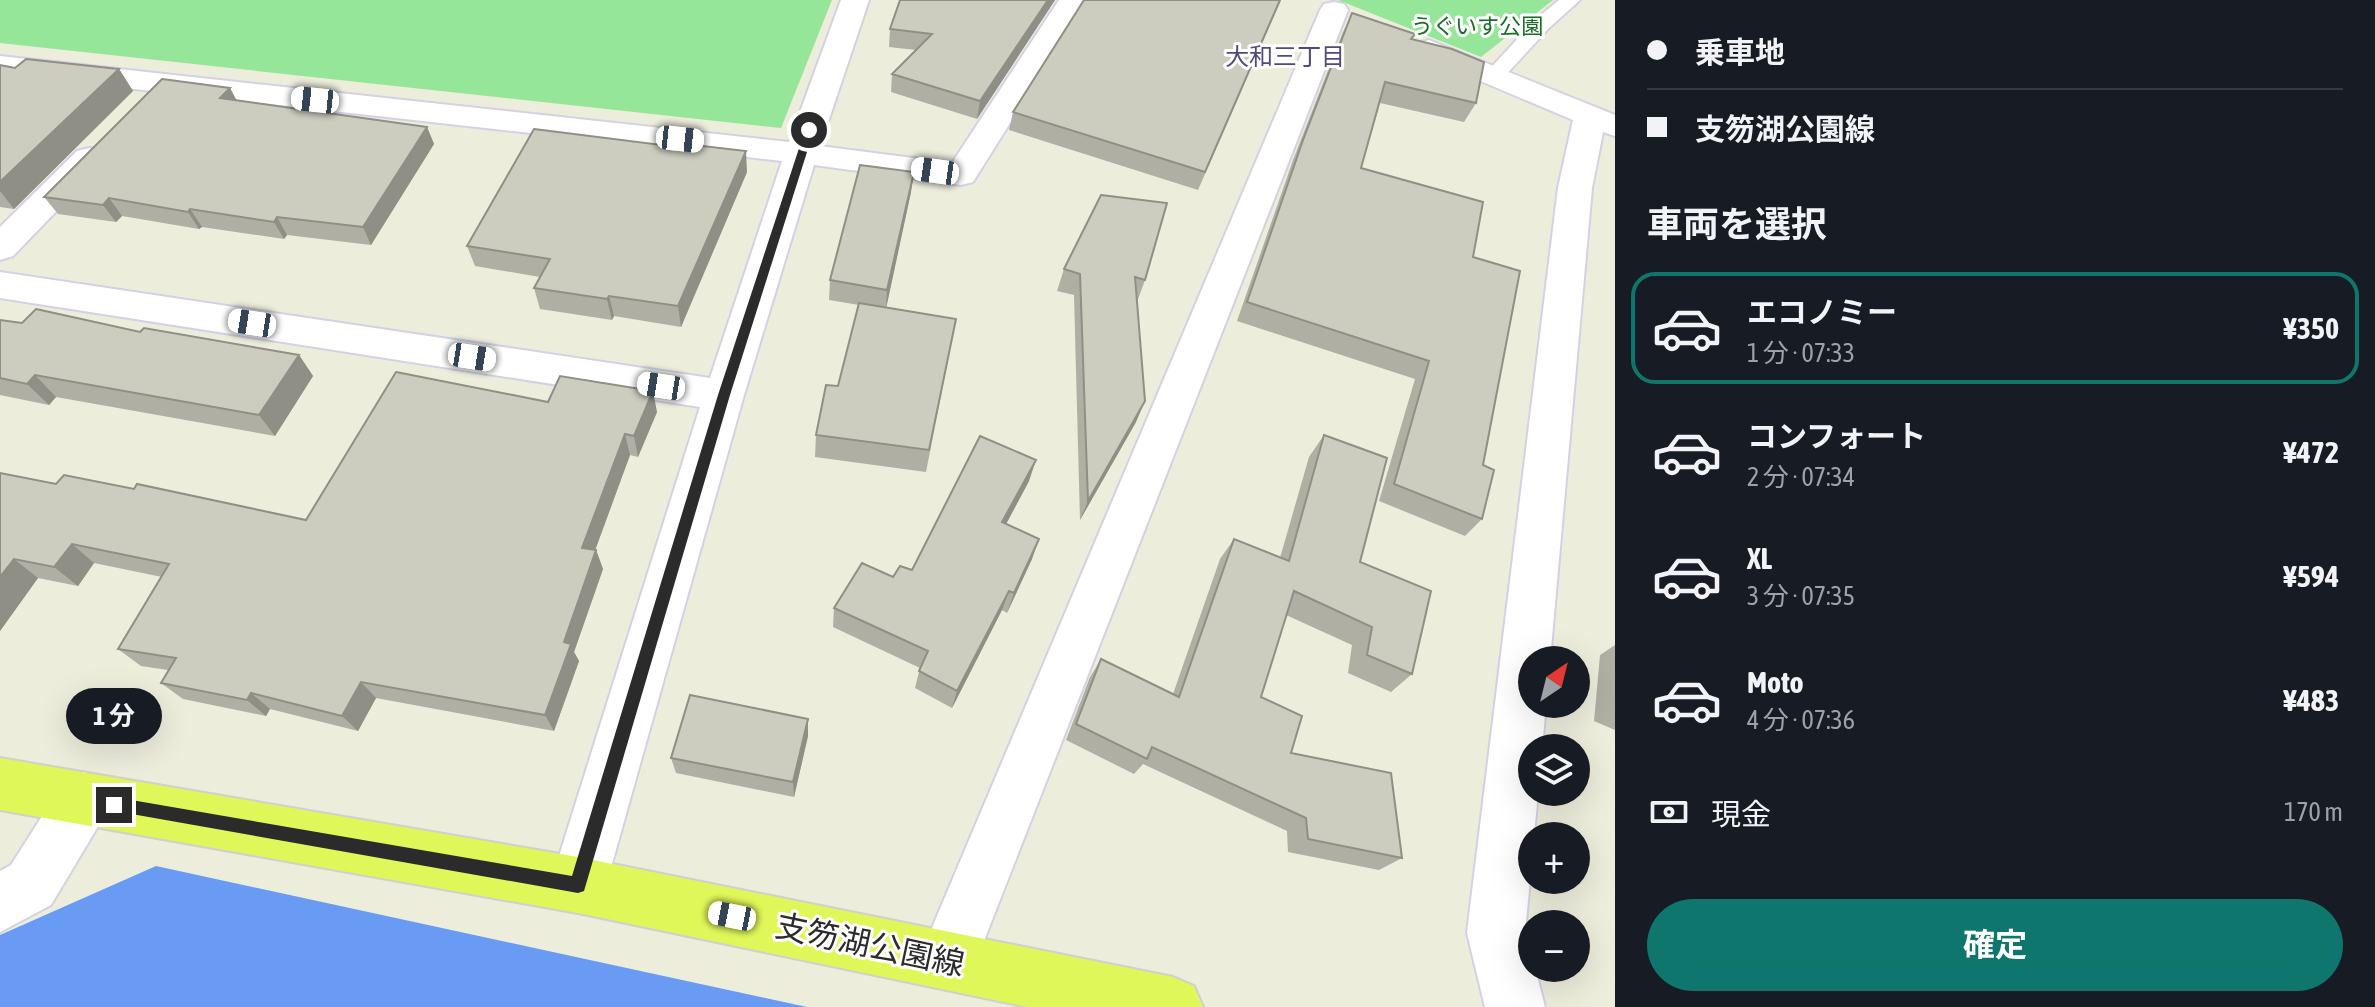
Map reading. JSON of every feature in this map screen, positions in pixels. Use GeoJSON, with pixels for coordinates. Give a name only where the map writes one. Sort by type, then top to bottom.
{"type":"FeatureCollection","features":[{"type":"Feature","properties":{"kind":"main road","name":"支笏湖公園線"},"geometry":{"type":"LineString","coordinates":[[0,784],[578,885],[1173,1007]]}},
{"type":"Feature","properties":{"kind":"street"},"geometry":{"type":"LineString","coordinates":[[578,885],[724,395],[801,153],[855,0]]}},
{"type":"Feature","properties":{"kind":"street"},"geometry":{"type":"LineString","coordinates":[[0,65],[801,153],[961,175],[1073,0]]}},
{"type":"Feature","properties":{"kind":"street"},"geometry":{"type":"LineString","coordinates":[[947,961],[1336,11]]}},
{"type":"Feature","properties":{"kind":"street"},"geometry":{"type":"LineString","coordinates":[[1407,40],[1603,121],[1575,188],[1496,933],[1515,1007]]}},
{"type":"Feature","properties":{"kind":"street"},"geometry":{"type":"LineString","coordinates":[[0,248],[164,83]]}},
{"type":"Feature","properties":{"kind":"street"},"geometry":{"type":"LineString","coordinates":[[0,285],[724,395]]}},
{"type":"Feature","properties":{"kind":"street"},"geometry":{"type":"LineString","coordinates":[[0,903],[31,885],[84,799]]}},
{"type":"Feature","properties":{"kind":"lane"},"geometry":{"type":"LineString","coordinates":[[1494,76],[1542,24],[1571,0]]}},
{"type":"Feature","properties":{"kind":"green space"},"geometry":{"type":"Polygon","coordinates":[[[0,0],[832,0],[781,128],[0,43],[0,0]]]}},
{"type":"Feature","properties":{"kind":"green space","name":"うぐいす公園"},"geometry":{"type":"Polygon","coordinates":[[[1338,0],[1553,0],[1481,57],[1338,0]]]}},
{"type":"Feature","properties":{"kind":"water"},"geometry":{"type":"Polygon","coordinates":[[[156,866],[807,1007],[0,1007],[0,935],[156,866]]]}},
{"type":"Feature","properties":{"kind":"building"},"geometry":{"type":"Polygon","coordinates":[[[900,0],[1048,0],[980,101],[892,74],[932,34],[890,29],[900,0]]]}},
{"type":"Feature","properties":{"kind":"building"},"geometry":{"type":"Polygon","coordinates":[[[1084,0],[1280,0],[1205,172],[1013,112],[1084,0]]]}},
{"type":"Feature","properties":{"kind":"building"},"geometry":{"type":"Polygon","coordinates":[[[1352,13],[1415,34],[1411,39],[1452,49],[1484,62],[1476,103],[1385,82],[1361,168],[1483,202],[1473,257],[1520,271],[1483,465],[1494,470],[1482,519],[1394,484],[1429,361],[1247,302],[1303,140],[1352,13]]]}},
{"type":"Feature","properties":{"kind":"building"},"geometry":{"type":"Polygon","coordinates":[[[26,59],[119,69],[0,182],[0,65],[15,68],[26,59]]]}},
{"type":"Feature","properties":{"kind":"building"},"geometry":{"type":"Polygon","coordinates":[[[162,79],[230,88],[220,98],[427,127],[363,227],[277,217],[274,222],[190,209],[188,212],[109,198],[103,205],[44,197],[162,79]]]}},
{"type":"Feature","properties":{"kind":"building"},"geometry":{"type":"Polygon","coordinates":[[[534,129],[685,148],[686,144],[746,151],[678,306],[534,288],[550,259],[467,246],[534,129]]]}},
{"type":"Feature","properties":{"kind":"building"},"geometry":{"type":"Polygon","coordinates":[[[860,165],[914,172],[887,290],[830,280],[860,165]]]}},
{"type":"Feature","properties":{"kind":"building"},"geometry":{"type":"Polygon","coordinates":[[[1101,195],[1167,203],[1145,280],[1135,277],[1145,401],[1088,501],[1080,274],[1064,269],[1101,195]]]}},
{"type":"Feature","properties":{"kind":"building"},"geometry":{"type":"Polygon","coordinates":[[[859,303],[956,319],[929,450],[816,435],[826,385],[838,386],[859,303]]]}},
{"type":"Feature","properties":{"kind":"building"},"geometry":{"type":"Polygon","coordinates":[[[36,309],[140,332],[144,328],[299,355],[259,415],[35,375],[27,384],[0,378],[0,320],[22,323],[36,309]]]}},
{"type":"Feature","properties":{"kind":"building"},"geometry":{"type":"Polygon","coordinates":[[[396,372],[548,402],[560,376],[653,391],[634,436],[625,434],[582,548],[596,550],[564,642],[571,644],[545,715],[361,682],[342,716],[251,693],[247,700],[161,683],[176,658],[118,649],[169,564],[72,544],[54,567],[14,559],[0,577],[0,473],[56,484],[64,475],[134,489],[137,484],[306,520],[396,372]]]}},
{"type":"Feature","properties":{"kind":"building"},"geometry":{"type":"Polygon","coordinates":[[[1324,435],[1387,458],[1360,562],[1431,591],[1412,674],[1367,655],[1372,627],[1294,591],[1261,697],[1302,716],[1291,753],[1391,773],[1402,858],[1308,839],[1306,818],[1152,747],[1147,759],[1076,724],[1101,659],[1179,697],[1234,539],[1289,561],[1324,435]]]}},
{"type":"Feature","properties":{"kind":"building"},"geometry":{"type":"Polygon","coordinates":[[[980,436],[1036,460],[1002,522],[1039,539],[1014,593],[1009,591],[957,691],[919,671],[928,651],[834,608],[862,563],[893,577],[900,566],[912,570],[980,436]]]}},
{"type":"Feature","properties":{"kind":"building"},"geometry":{"type":"Polygon","coordinates":[[[690,695],[808,719],[793,782],[671,758],[690,695]]]}},
{"type":"Feature","properties":{"kind":"district","name":"大和三丁目"},"geometry":{"type":"Point","coordinates":[1285,57]}},
{"type":"Feature","properties":{"kind":"route"},"geometry":{"type":"LineString","coordinates":[[114,805],[578,885],[724,395],[809,130]]}}]}
